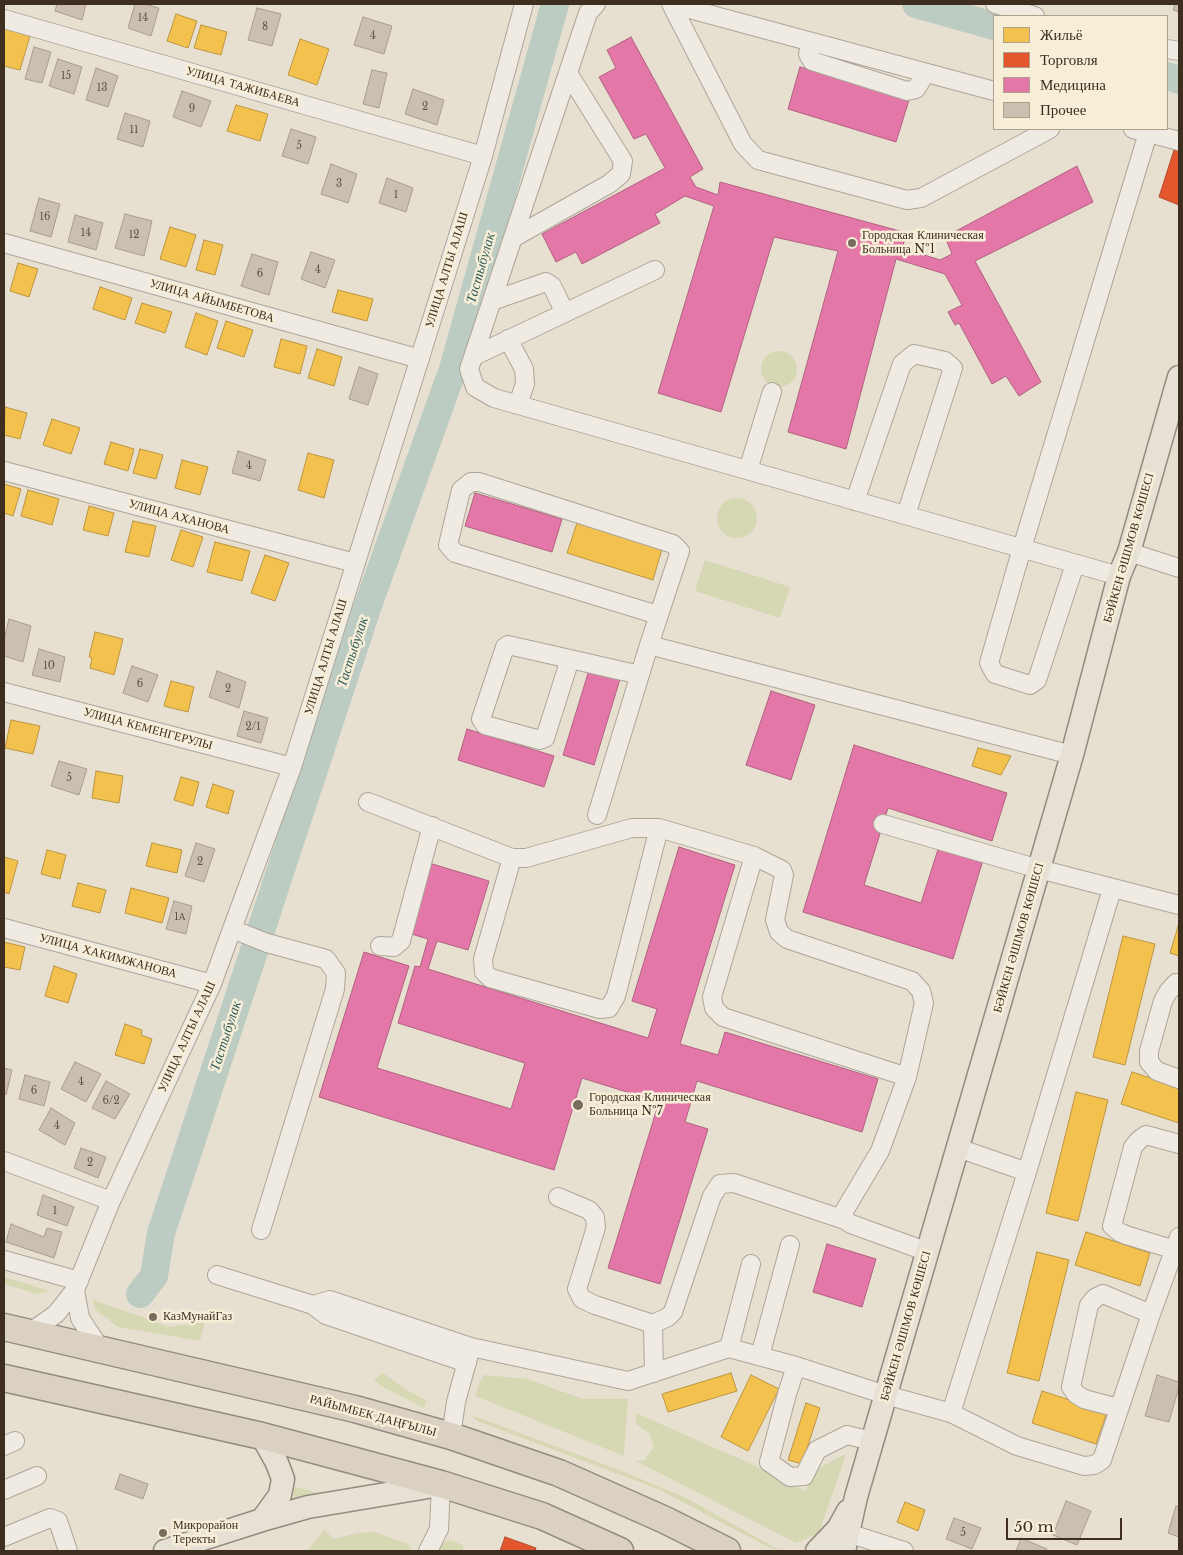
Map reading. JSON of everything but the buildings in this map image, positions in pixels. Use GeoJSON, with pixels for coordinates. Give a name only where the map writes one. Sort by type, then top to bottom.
{"type":"FeatureCollection","features":[{"type":"Feature","properties":{"kind":"highway"},"geometry":{"type":"LineString","coordinates":[[4,1322],[29,1332]]}},
{"type":"Feature","properties":{"kind":"highway","name":"РАЙЫМБЕК ДАҢҒЫЛЫ"},"geometry":{"type":"LineString","coordinates":[[4,1327],[355,1410],[451,1436],[559,1473],[666,1520],[727,1551]]}},
{"type":"Feature","properties":{"kind":"highway"},"geometry":{"type":"LineString","coordinates":[[7,1379],[262,1436],[441,1484],[542,1516],[620,1551]]}},
{"type":"Feature","properties":{"kind":"main road","name":"БӘЙКЕН ӘШІМОВ КӨШЕСІ"},"geometry":{"type":"LineString","coordinates":[[856,1498],[1072,755],[1119,576],[1128,552],[1179,377]]}},
{"type":"Feature","properties":{"kind":"main road"},"geometry":{"type":"LineString","coordinates":[[262,1436],[277,1463],[283,1480],[280,1495],[262,1520]]}},
{"type":"Feature","properties":{"kind":"main road"},"geometry":{"type":"LineString","coordinates":[[166,1551],[262,1520],[308,1508],[441,1484]]}},
{"type":"Feature","properties":{"kind":"main road"},"geometry":{"type":"LineString","coordinates":[[846,1542],[856,1498]]}},
{"type":"Feature","properties":{"kind":"main road"},"geometry":{"type":"LineString","coordinates":[[816,1551],[838,1529],[856,1498]]}},
{"type":"Feature","properties":{"kind":"street","name":"УЛИЦА АЛТЫ АЛАШ"},"geometry":{"type":"LineString","coordinates":[[29,1332],[56,1314],[77,1286],[111,1201],[212,984],[292,767],[483,156],[524,4]]}},
{"type":"Feature","properties":{"kind":"street"},"geometry":{"type":"LineString","coordinates":[[596,4],[588,13],[469,369],[475,387],[494,398],[1119,576]]}},
{"type":"Feature","properties":{"kind":"street"},"geometry":{"type":"LineString","coordinates":[[671,4],[811,42],[808,54],[812,62],[907,91],[916,89],[926,72],[993,91]]}},
{"type":"Feature","properties":{"kind":"street"},"geometry":{"type":"LineString","coordinates":[[671,4],[743,144],[758,160],[907,200],[921,198],[1048,130]]}},
{"type":"Feature","properties":{"kind":"street"},"geometry":{"type":"LineString","coordinates":[[995,4],[1032,15]]}},
{"type":"Feature","properties":{"kind":"street","name":"УЛИЦА ТАЖИБАЕВА"},"geometry":{"type":"LineString","coordinates":[[4,19],[483,156]]}},
{"type":"Feature","properties":{"kind":"street"},"geometry":{"type":"LineString","coordinates":[[513,238],[609,184],[621,174],[623,161],[568,73]]}},
{"type":"Feature","properties":{"kind":"street"},"geometry":{"type":"LineString","coordinates":[[1075,564],[1037,680],[1030,685],[995,674],[989,663],[1141,131],[1179,141]]}},
{"type":"Feature","properties":{"kind":"street","name":"УЛИЦА АЙЫМБЕТОВА"},"geometry":{"type":"LineString","coordinates":[[4,243],[420,359]]}},
{"type":"Feature","properties":{"kind":"street"},"geometry":{"type":"LineString","coordinates":[[474,356],[655,270]]}},
{"type":"Feature","properties":{"kind":"street"},"geometry":{"type":"LineString","coordinates":[[492,301],[546,282],[552,286],[565,313]]}},
{"type":"Feature","properties":{"kind":"street"},"geometry":{"type":"LineString","coordinates":[[508,340],[524,369],[526,384],[518,404]]}},
{"type":"Feature","properties":{"kind":"street"},"geometry":{"type":"LineString","coordinates":[[855,501],[902,364],[914,354],[945,361],[953,368],[906,515]]}},
{"type":"Feature","properties":{"kind":"street"},"geometry":{"type":"LineString","coordinates":[[748,470],[772,392]]}},
{"type":"Feature","properties":{"kind":"street","name":"УЛИЦА АХАНОВА"},"geometry":{"type":"LineString","coordinates":[[4,471],[355,563]]}},
{"type":"Feature","properties":{"kind":"street"},"geometry":{"type":"LineString","coordinates":[[597,815],[648,645],[680,551],[673,544],[479,482],[471,482],[461,490],[448,545],[455,553],[658,615]]}},
{"type":"Feature","properties":{"kind":"street"},"geometry":{"type":"LineString","coordinates":[[1128,552],[1179,568]]}},
{"type":"Feature","properties":{"kind":"street"},"geometry":{"type":"LineString","coordinates":[[570,659],[545,738],[540,740],[486,725],[481,719],[505,647],[508,645],[570,659],[640,675]]}},
{"type":"Feature","properties":{"kind":"street"},"geometry":{"type":"LineString","coordinates":[[648,645],[1072,755]]}},
{"type":"Feature","properties":{"kind":"street","name":"УЛИЦА КЕМЕНГЕРУЛЫ"},"geometry":{"type":"LineString","coordinates":[[4,692],[292,767]]}},
{"type":"Feature","properties":{"kind":"street"},"geometry":{"type":"LineString","coordinates":[[368,802],[512,858],[526,858],[632,828],[659,828],[754,856],[782,870],[784,875],[775,920],[779,932],[787,939],[912,981],[922,991],[924,1003],[907,1077],[880,1151],[844,1213],[845,1220]]}},
{"type":"Feature","properties":{"kind":"street"},"geometry":{"type":"LineString","coordinates":[[883,824],[1112,889],[1179,905]]}},
{"type":"Feature","properties":{"kind":"street"},"geometry":{"type":"LineString","coordinates":[[380,946],[394,947],[401,942],[432,826]]}},
{"type":"Feature","properties":{"kind":"street"},"geometry":{"type":"LineString","coordinates":[[512,858],[483,959],[484,972],[490,978],[600,1009],[609,1008],[616,996],[659,828]]}},
{"type":"Feature","properties":{"kind":"street"},"geometry":{"type":"LineString","coordinates":[[754,856],[712,997],[714,1008],[723,1018],[907,1077]]}},
{"type":"Feature","properties":{"kind":"street"},"geometry":{"type":"LineString","coordinates":[[951,1413],[1028,1172],[1112,889]]}},
{"type":"Feature","properties":{"kind":"street","name":"УЛИЦА ХАКИМЖАНОВА"},"geometry":{"type":"LineString","coordinates":[[4,928],[212,984]]}},
{"type":"Feature","properties":{"kind":"street"},"geometry":{"type":"LineString","coordinates":[[232,929],[267,943],[326,959],[336,973],[336,989],[261,1230]]}},
{"type":"Feature","properties":{"kind":"street"},"geometry":{"type":"LineString","coordinates":[[1179,983],[1176,983],[1162,1001],[1149,1051],[1149,1062],[1157,1071],[1179,1079]]}},
{"type":"Feature","properties":{"kind":"street"},"geometry":{"type":"LineString","coordinates":[[217,1276],[313,1305],[330,1300],[469,1355],[628,1381],[730,1348],[951,1413],[1017,1446],[1084,1466],[1094,1465],[1102,1460],[1118,1408],[1177,1244],[1126,1235],[1112,1226],[1134,1147],[1139,1140],[1146,1135],[1179,1144]]}},
{"type":"Feature","properties":{"kind":"street"},"geometry":{"type":"LineString","coordinates":[[958,1148],[1028,1172]]}},
{"type":"Feature","properties":{"kind":"street"},"geometry":{"type":"LineString","coordinates":[[4,1161],[111,1201]]}},
{"type":"Feature","properties":{"kind":"street"},"geometry":{"type":"LineString","coordinates":[[558,1197],[589,1210],[595,1217],[596,1226],[577,1289],[582,1299],[594,1305],[653,1324],[668,1317],[673,1312],[712,1196],[720,1184],[734,1183],[845,1220],[851,1224],[928,1252]]}},
{"type":"Feature","properties":{"kind":"street"},"geometry":{"type":"LineString","coordinates":[[760,1356],[790,1245]]}},
{"type":"Feature","properties":{"kind":"street"},"geometry":{"type":"LineString","coordinates":[[4,1260],[77,1286],[80,1318],[101,1350]]}},
{"type":"Feature","properties":{"kind":"street"},"geometry":{"type":"LineString","coordinates":[[730,1348],[752,1264]]}},
{"type":"Feature","properties":{"kind":"street"},"geometry":{"type":"LineString","coordinates":[[1118,1408],[1084,1399],[1076,1394],[1071,1387],[1090,1305],[1095,1298],[1103,1294],[1151,1314]]}},
{"type":"Feature","properties":{"kind":"street"},"geometry":{"type":"LineString","coordinates":[[653,1324],[654,1373]]}},
{"type":"Feature","properties":{"kind":"street"},"geometry":{"type":"LineString","coordinates":[[451,1436],[456,1402],[469,1355]]}},
{"type":"Feature","properties":{"kind":"street"},"geometry":{"type":"LineString","coordinates":[[796,1366],[786,1394],[769,1462],[790,1476],[804,1476],[817,1450],[847,1435],[872,1441]]}},
{"type":"Feature","properties":{"kind":"street"},"geometry":{"type":"LineString","coordinates":[[4,1490],[37,1476]]}},
{"type":"Feature","properties":{"kind":"street"},"geometry":{"type":"LineString","coordinates":[[428,1551],[439,1529],[441,1484]]}},
{"type":"Feature","properties":{"kind":"street"},"geometry":{"type":"LineString","coordinates":[[4,1537],[50,1518],[58,1520],[68,1551]]}},
{"type":"Feature","properties":{"kind":"street"},"geometry":{"type":"LineString","coordinates":[[846,1542],[904,1551]]}},
{"type":"Feature","properties":{"kind":"green space"},"geometry":{"type":"Polygon","coordinates":[[[779,351],[786,352],[792,356],[796,362],[796,376],[792,382],[786,386],[779,387],[772,386],[766,382],[762,376],[761,369],[762,362],[766,356],[772,352],[779,351]]]}},
{"type":"Feature","properties":{"kind":"green space"},"geometry":{"type":"Polygon","coordinates":[[[737,498],[751,504],[757,518],[751,532],[737,538],[723,532],[717,518],[723,504],[737,498]]]}},
{"type":"Feature","properties":{"kind":"green space"},"geometry":{"type":"Polygon","coordinates":[[[705,560],[790,587],[780,618],[695,591],[705,560]]]}},
{"type":"Feature","properties":{"kind":"green space"},"geometry":{"type":"Polygon","coordinates":[[[4,1277],[50,1291],[37,1294],[4,1284],[4,1277]]]}},
{"type":"Feature","properties":{"kind":"green space"},"geometry":{"type":"Polygon","coordinates":[[[93,1300],[170,1327],[205,1322],[200,1341],[118,1327],[95,1309],[93,1300]]]}},
{"type":"Feature","properties":{"kind":"green space"},"geometry":{"type":"Polygon","coordinates":[[[383,1373],[405,1389],[426,1400],[424,1408],[383,1387],[374,1380],[383,1373]]]}},
{"type":"Feature","properties":{"kind":"green space"},"geometry":{"type":"Polygon","coordinates":[[[484,1375],[527,1379],[583,1399],[628,1399],[624,1456],[475,1396],[484,1375]]]}},
{"type":"Feature","properties":{"kind":"green space"},"geometry":{"type":"Polygon","coordinates":[[[636,1413],[769,1472],[805,1491],[813,1471],[846,1454],[819,1533],[796,1543],[636,1461],[645,1460],[654,1446],[649,1433],[636,1424],[636,1413]]]}},
{"type":"Feature","properties":{"kind":"green space"},"geometry":{"type":"Polygon","coordinates":[[[472,1416],[622,1471],[686,1498],[781,1551],[768,1547],[658,1489],[477,1421],[472,1416]]]}},
{"type":"Feature","properties":{"kind":"green space"},"geometry":{"type":"Polygon","coordinates":[[[293,1486],[325,1495],[292,1503],[293,1486]]]}},
{"type":"Feature","properties":{"kind":"green space"},"geometry":{"type":"Polygon","coordinates":[[[324,1530],[334,1539],[357,1533],[375,1532],[408,1544],[412,1551],[303,1551],[309,1549],[324,1530]]]}},
{"type":"Feature","properties":{"kind":"green space"},"geometry":{"type":"Polygon","coordinates":[[[450,1540],[463,1545],[463,1551],[435,1551],[437,1546],[450,1540]]]}},
{"type":"Feature","properties":{"kind":"waterway","name":"Тастыбулак"},"geometry":{"type":"LineString","coordinates":[[140,1294],[154,1276],[161,1233],[366,611],[453,369],[555,4]]}},
{"type":"Feature","properties":{"kind":"waterway","name":"Тастыбулак"},"geometry":{"type":"LineString","coordinates":[[916,4],[993,26]]}},
{"type":"Feature","properties":{"kind":"waterway","name":"Тастыбулак"},"geometry":{"type":"LineString","coordinates":[[1168,76],[1179,80]]}},
{"type":"Feature","properties":{"kind":"place","name":"Городская Клиническая Больница №1"},"geometry":{"type":"Point","coordinates":[852,243]}},
{"type":"Feature","properties":{"kind":"place","name":"Городская Клиническая Больница №7"},"geometry":{"type":"Point","coordinates":[578,1105]}},
{"type":"Feature","properties":{"kind":"place","name":"КазМунайГаз"},"geometry":{"type":"Point","coordinates":[153,1317]}},
{"type":"Feature","properties":{"kind":"place","name":"Микрорайон Теректы"},"geometry":{"type":"Point","coordinates":[163,1533]}}]}
